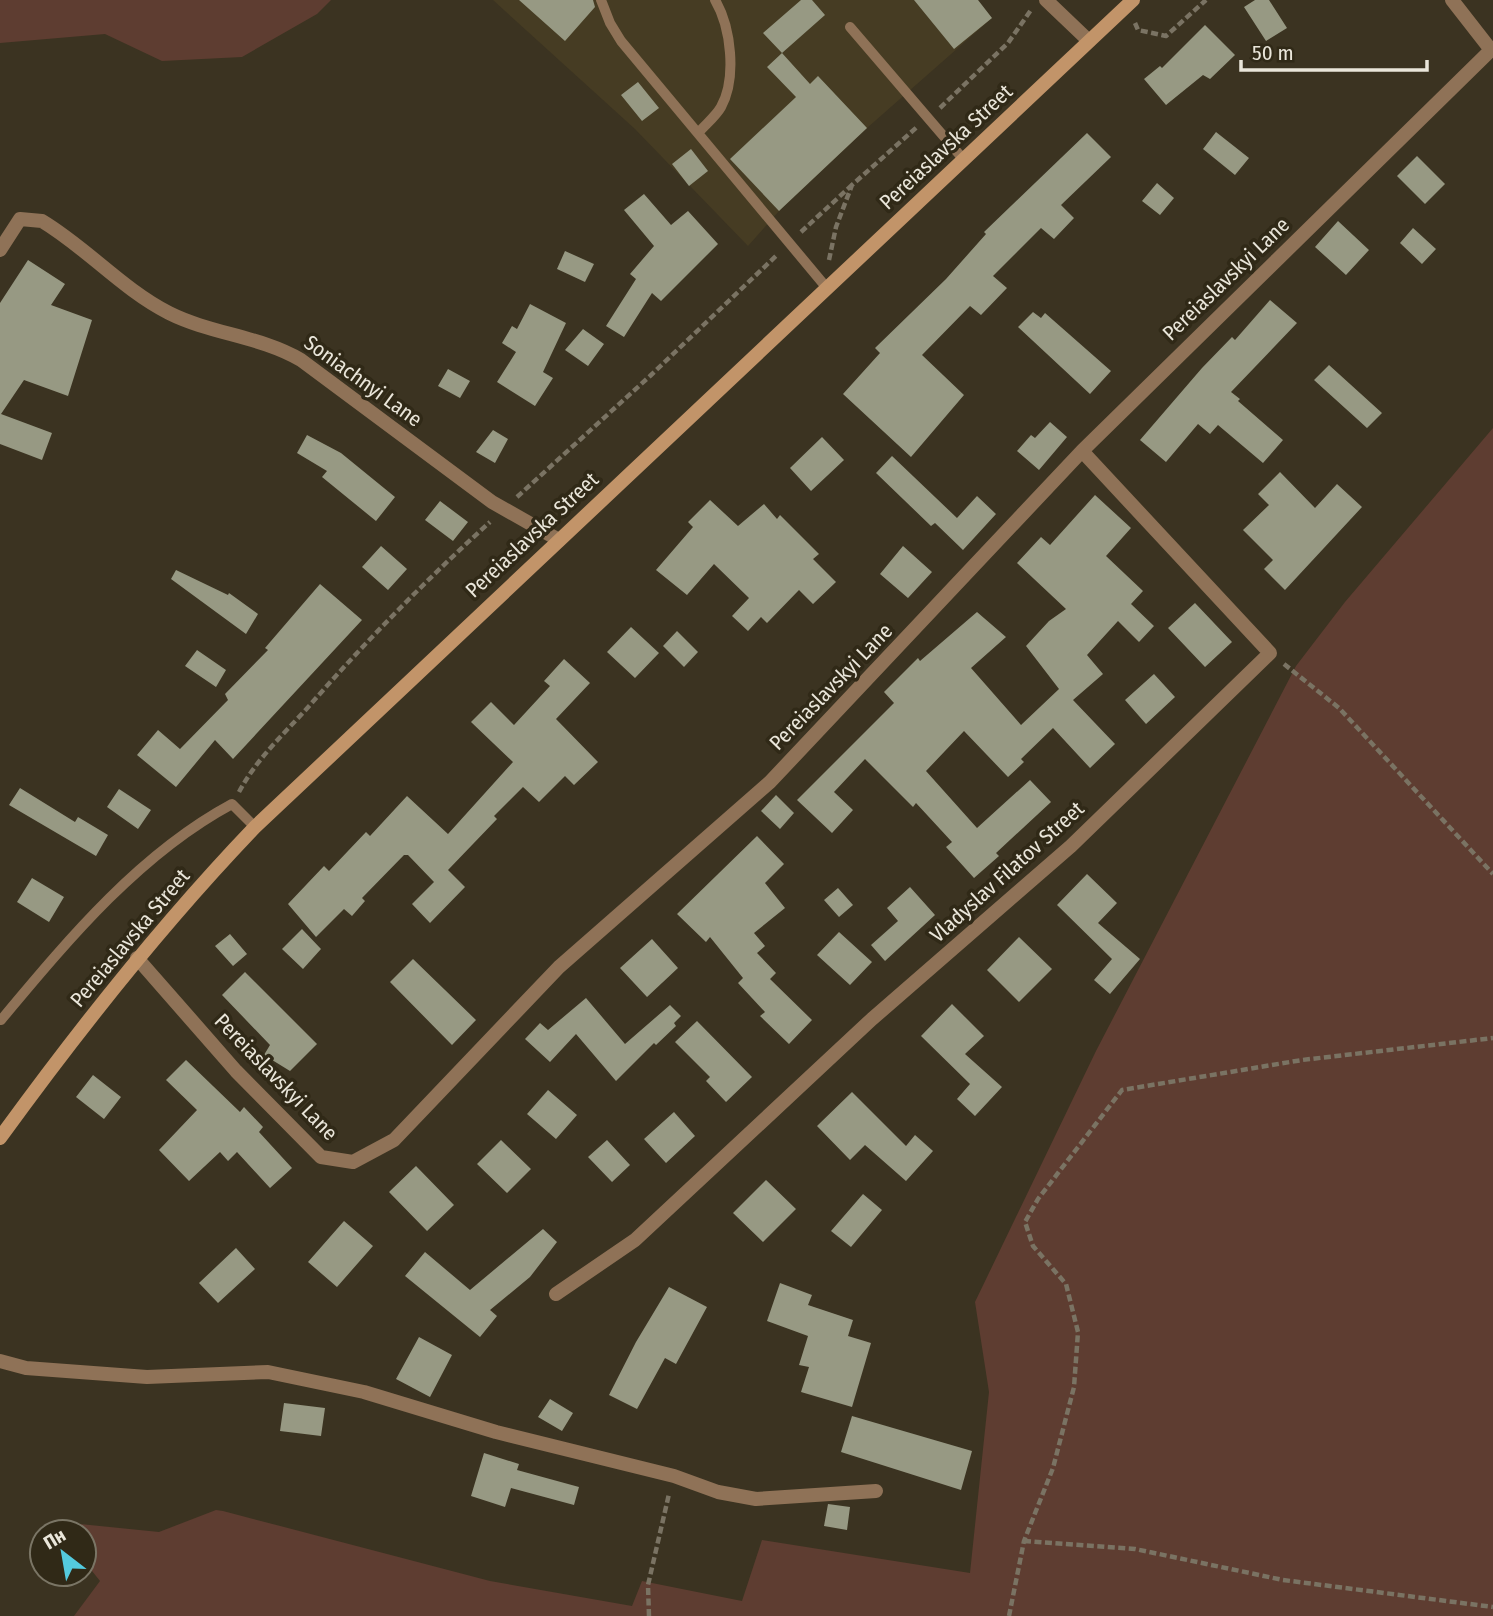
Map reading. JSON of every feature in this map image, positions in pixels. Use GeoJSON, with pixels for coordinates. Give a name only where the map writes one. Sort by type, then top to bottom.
{"type":"FeatureCollection","features":[{"type":"Feature","properties":{"kind":"main road","name":"Pereiaslavska Street"},"geometry":{"type":"LineString","coordinates":[[0,1138],[137,958],[181,905],[255,827],[964,160],[1128,2]]}},
{"type":"Feature","properties":{"kind":"street"},"geometry":{"type":"LineString","coordinates":[[1046,0],[1089,41]]}},
{"type":"Feature","properties":{"kind":"street","name":"Pereiaslavskyi Lane"},"geometry":{"type":"LineString","coordinates":[[137,958],[236,1071],[321,1157],[353,1161],[394,1140],[559,967],[770,782],[1082,451],[1492,49],[1452,0]]}},
{"type":"Feature","properties":{"kind":"street","name":"Soniachnyi Lane"},"geometry":{"type":"LineString","coordinates":[[0,250],[20,219],[28,217],[42,221],[158,307],[190,321],[274,346],[302,360],[504,509],[559,540]]}},
{"type":"Feature","properties":{"kind":"street"},"geometry":{"type":"LineString","coordinates":[[1082,451],[1270,653]]}},
{"type":"Feature","properties":{"kind":"street","name":"Vladyslav Filatov Street"},"geometry":{"type":"LineString","coordinates":[[556,1294],[635,1240],[872,1018],[1071,846],[1270,653]]}},
{"type":"Feature","properties":{"kind":"street"},"geometry":{"type":"LineString","coordinates":[[0,1361],[26,1368],[147,1377],[268,1372],[364,1392],[496,1432],[674,1476],[719,1492],[756,1499],[876,1491]]}},
{"type":"Feature","properties":{"kind":"lane"},"geometry":{"type":"LineString","coordinates":[[601,0],[621,41],[826,287]]}},
{"type":"Feature","properties":{"kind":"lane"},"geometry":{"type":"LineString","coordinates":[[699,132],[723,104],[728,75],[727,33],[715,0]]}},
{"type":"Feature","properties":{"kind":"lane"},"geometry":{"type":"LineString","coordinates":[[850,27],[964,160]]}},
{"type":"Feature","properties":{"kind":"lane"},"geometry":{"type":"LineString","coordinates":[[1,1020],[103,905],[184,834],[232,804],[255,827]]}},
{"type":"Feature","properties":{"kind":"path"},"geometry":{"type":"LineString","coordinates":[[232,804],[257,763],[430,575],[659,368],[789,242],[1008,43],[1037,0]]}},
{"type":"Feature","properties":{"kind":"path"},"geometry":{"type":"LineString","coordinates":[[1128,2],[1138,30],[1166,36],[1206,0]]}},
{"type":"Feature","properties":{"kind":"path"},"geometry":{"type":"LineString","coordinates":[[826,287],[832,242],[852,185]]}},
{"type":"Feature","properties":{"kind":"path"},"geometry":{"type":"LineString","coordinates":[[1270,653],[1339,708],[1493,874]]}},
{"type":"Feature","properties":{"kind":"path"},"geometry":{"type":"LineString","coordinates":[[1009,1616],[1024,1541],[1053,1468],[1071,1401],[1078,1332],[1066,1284],[1033,1246],[1026,1222],[1038,1199],[1122,1090],[1303,1060],[1493,1038]]}},
{"type":"Feature","properties":{"kind":"path"},"geometry":{"type":"LineString","coordinates":[[649,1616],[648,1585],[674,1476]]}},
{"type":"Feature","properties":{"kind":"path"},"geometry":{"type":"LineString","coordinates":[[1024,1541],[1135,1549],[1283,1580],[1493,1607]]}},
{"type":"Feature","properties":{"kind":"shaded area"},"geometry":{"type":"Polygon","coordinates":[[[0,0],[331,0],[317,14],[242,57],[162,61],[105,34],[0,43],[0,0]]]}},
{"type":"Feature","properties":{"kind":"shaded area"},"geometry":{"type":"Polygon","coordinates":[[[493,0],[978,0],[992,18],[867,128],[779,211],[748,246],[635,129],[493,0]]]}},
{"type":"Feature","properties":{"kind":"shaded area"},"geometry":{"type":"Polygon","coordinates":[[[1493,428],[1493,1616],[74,1616],[95,1588],[98,1588],[100,1581],[98,1526],[159,1532],[216,1510],[490,1581],[632,1606],[642,1581],[742,1601],[762,1540],[970,1573],[989,1392],[975,1302],[1096,1051],[1296,666],[1345,602],[1493,428]]]}},
{"type":"Feature","properties":{"kind":"building"},"geometry":{"type":"Polygon","coordinates":[[[519,0],[593,0],[595,7],[565,41],[519,0]]]}},
{"type":"Feature","properties":{"kind":"building"},"geometry":{"type":"Polygon","coordinates":[[[801,0],[812,0],[825,15],[782,53],[763,33],[801,0]]]}},
{"type":"Feature","properties":{"kind":"building"},"geometry":{"type":"Polygon","coordinates":[[[914,0],[978,0],[992,18],[954,49],[914,0]]]}},
{"type":"Feature","properties":{"kind":"building"},"geometry":{"type":"Polygon","coordinates":[[[1255,0],[1269,0],[1287,28],[1266,41],[1244,7],[1255,0]]]}},
{"type":"Feature","properties":{"kind":"building"},"geometry":{"type":"Polygon","coordinates":[[[1205,25],[1235,55],[1210,79],[1203,75],[1166,105],[1144,79],[1160,66],[1162,68],[1205,25]]]}},
{"type":"Feature","properties":{"kind":"building"},"geometry":{"type":"Polygon","coordinates":[[[782,53],[810,84],[818,76],[867,128],[779,211],[730,159],[796,97],[767,67],[782,53]]]}},
{"type":"Feature","properties":{"kind":"building"},"geometry":{"type":"Polygon","coordinates":[[[638,82],[659,108],[642,121],[621,95],[638,82]]]}},
{"type":"Feature","properties":{"kind":"building"},"geometry":{"type":"Polygon","coordinates":[[[1216,132],[1249,158],[1235,175],[1203,149],[1216,132]]]}},
{"type":"Feature","properties":{"kind":"building"},"geometry":{"type":"Polygon","coordinates":[[[1087,133],[1111,157],[1061,205],[1074,218],[1054,239],[1041,228],[993,276],[1007,288],[981,315],[970,306],[922,355],[964,395],[911,457],[843,394],[880,353],[875,348],[946,279],[986,234],[984,232],[1087,133]]]}},
{"type":"Feature","properties":{"kind":"building"},"geometry":{"type":"Polygon","coordinates":[[[691,149],[708,171],[689,186],[672,164],[691,149]]]}},
{"type":"Feature","properties":{"kind":"building"},"geometry":{"type":"Polygon","coordinates":[[[1417,156],[1445,184],[1425,204],[1397,176],[1417,156]]]}},
{"type":"Feature","properties":{"kind":"building"},"geometry":{"type":"Polygon","coordinates":[[[1157,183],[1174,198],[1160,215],[1142,201],[1157,183]]]}},
{"type":"Feature","properties":{"kind":"building"},"geometry":{"type":"Polygon","coordinates":[[[644,194],[671,225],[688,211],[718,244],[661,301],[652,293],[624,337],[606,326],[636,279],[630,274],[654,246],[624,210],[644,194]]]}},
{"type":"Feature","properties":{"kind":"building"},"geometry":{"type":"Polygon","coordinates":[[[1338,221],[1369,250],[1346,275],[1315,247],[1338,221]]]}},
{"type":"Feature","properties":{"kind":"building"},"geometry":{"type":"Polygon","coordinates":[[[1413,228],[1436,249],[1422,264],[1400,243],[1413,228]]]}},
{"type":"Feature","properties":{"kind":"building"},"geometry":{"type":"Polygon","coordinates":[[[565,251],[594,264],[585,282],[557,269],[565,251]]]}},
{"type":"Feature","properties":{"kind":"building"},"geometry":{"type":"Polygon","coordinates":[[[28,260],[65,284],[51,305],[92,320],[68,396],[24,380],[1,414],[52,433],[42,460],[0,444],[0,303],[28,260]]]}},
{"type":"Feature","properties":{"kind":"building"},"geometry":{"type":"Polygon","coordinates":[[[1270,300],[1297,323],[1231,392],[1283,440],[1263,463],[1218,425],[1210,434],[1198,424],[1166,462],[1140,440],[1202,368],[1232,337],[1235,340],[1270,300]]]}},
{"type":"Feature","properties":{"kind":"building"},"geometry":{"type":"Polygon","coordinates":[[[530,304],[566,323],[543,372],[553,378],[535,406],[497,382],[516,352],[502,343],[512,326],[517,329],[530,304]]]}},
{"type":"Feature","properties":{"kind":"building"},"geometry":{"type":"Polygon","coordinates":[[[1033,312],[1041,318],[1045,313],[1111,371],[1090,394],[1018,327],[1033,312]]]}},
{"type":"Feature","properties":{"kind":"building"},"geometry":{"type":"Polygon","coordinates":[[[583,329],[604,344],[588,366],[565,350],[583,329]]]}},
{"type":"Feature","properties":{"kind":"building"},"geometry":{"type":"Polygon","coordinates":[[[1329,365],[1382,413],[1367,428],[1314,380],[1329,365]]]}},
{"type":"Feature","properties":{"kind":"building"},"geometry":{"type":"Polygon","coordinates":[[[448,369],[470,381],[460,398],[438,386],[448,369]]]}},
{"type":"Feature","properties":{"kind":"building"},"geometry":{"type":"Polygon","coordinates":[[[1050,422],[1067,437],[1039,470],[1017,451],[1031,435],[1035,438],[1050,422]]]}},
{"type":"Feature","properties":{"kind":"building"},"geometry":{"type":"Polygon","coordinates":[[[493,430],[508,439],[495,463],[476,452],[493,430]]]}},
{"type":"Feature","properties":{"kind":"building"},"geometry":{"type":"Polygon","coordinates":[[[307,435],[341,453],[395,497],[376,521],[322,477],[327,471],[297,453],[307,435]]]}},
{"type":"Feature","properties":{"kind":"building"},"geometry":{"type":"Polygon","coordinates":[[[822,437],[844,460],[811,491],[790,468],[822,437]]]}},
{"type":"Feature","properties":{"kind":"building"},"geometry":{"type":"Polygon","coordinates":[[[892,456],[957,518],[977,496],[996,514],[963,550],[935,523],[931,526],[876,473],[892,456]]]}},
{"type":"Feature","properties":{"kind":"building"},"geometry":{"type":"Polygon","coordinates":[[[1280,472],[1315,508],[1337,484],[1362,507],[1285,590],[1264,569],[1273,560],[1243,530],[1269,505],[1258,494],[1280,472]]]}},
{"type":"Feature","properties":{"kind":"building"},"geometry":{"type":"Polygon","coordinates":[[[1095,495],[1131,528],[1106,556],[1143,591],[1131,604],[1154,626],[1139,642],[1118,621],[1087,655],[1103,674],[1073,700],[1115,744],[1090,768],[1053,728],[1021,759],[1024,762],[1008,777],[964,731],[926,771],[977,828],[1030,780],[1051,802],[996,853],[999,856],[974,878],[946,847],[952,842],[916,803],[913,807],[865,759],[834,792],[853,810],[832,833],[797,800],[894,703],[884,692],[918,658],[920,661],[977,612],[1006,637],[971,668],[1021,725],[1059,689],[1026,646],[1049,621],[1066,609],[1017,563],[1041,537],[1050,545],[1095,495]]]}},
{"type":"Feature","properties":{"kind":"building"},"geometry":{"type":"Polygon","coordinates":[[[710,500],[738,526],[764,504],[777,519],[780,515],[819,554],[813,559],[836,582],[813,604],[799,590],[767,623],[761,617],[748,631],[732,616],[749,598],[714,564],[687,595],[656,570],[693,527],[688,522],[710,500]]]}},
{"type":"Feature","properties":{"kind":"building"},"geometry":{"type":"Polygon","coordinates":[[[440,501],[468,522],[453,541],[425,520],[440,501]]]}},
{"type":"Feature","properties":{"kind":"building"},"geometry":{"type":"Polygon","coordinates":[[[381,546],[407,569],[388,590],[362,567],[381,546]]]}},
{"type":"Feature","properties":{"kind":"building"},"geometry":{"type":"Polygon","coordinates":[[[903,546],[932,572],[908,598],[880,574],[903,546]]]}},
{"type":"Feature","properties":{"kind":"building"},"geometry":{"type":"Polygon","coordinates":[[[176,570],[228,595],[229,593],[258,614],[246,634],[171,579],[176,570]]]}},
{"type":"Feature","properties":{"kind":"building"},"geometry":{"type":"Polygon","coordinates":[[[320,584],[362,620],[233,759],[215,740],[176,787],[137,755],[158,730],[180,749],[228,700],[225,694],[268,650],[265,648],[320,584]]]}},
{"type":"Feature","properties":{"kind":"building"},"geometry":{"type":"Polygon","coordinates":[[[1195,603],[1232,642],[1205,667],[1168,628],[1195,603]]]}},
{"type":"Feature","properties":{"kind":"building"},"geometry":{"type":"Polygon","coordinates":[[[631,627],[659,653],[635,678],[607,652],[631,627]]]}},
{"type":"Feature","properties":{"kind":"building"},"geometry":{"type":"Polygon","coordinates":[[[677,631],[698,652],[684,667],[663,646],[677,631]]]}},
{"type":"Feature","properties":{"kind":"building"},"geometry":{"type":"Polygon","coordinates":[[[197,650],[226,670],[216,687],[185,666],[197,650]]]}},
{"type":"Feature","properties":{"kind":"building"},"geometry":{"type":"Polygon","coordinates":[[[564,659],[590,683],[556,719],[598,762],[574,785],[565,776],[539,802],[523,787],[494,816],[497,819],[448,870],[465,887],[430,923],[412,904],[434,882],[408,855],[404,855],[362,898],[365,901],[352,916],[344,909],[316,937],[288,904],[324,866],[329,871],[366,832],[370,836],[407,796],[448,834],[513,762],[471,722],[491,702],[514,725],[550,686],[544,681],[564,659]]]}},
{"type":"Feature","properties":{"kind":"building"},"geometry":{"type":"Polygon","coordinates":[[[1154,674],[1175,697],[1146,724],[1125,700],[1154,674]]]}},
{"type":"Feature","properties":{"kind":"building"},"geometry":{"type":"Polygon","coordinates":[[[20,788],[75,822],[78,817],[108,835],[96,856],[9,805],[20,788]]]}},
{"type":"Feature","properties":{"kind":"building"},"geometry":{"type":"Polygon","coordinates":[[[119,789],[151,810],[138,829],[107,807],[119,789]]]}},
{"type":"Feature","properties":{"kind":"building"},"geometry":{"type":"Polygon","coordinates":[[[776,795],[794,813],[780,829],[761,811],[776,795]]]}},
{"type":"Feature","properties":{"kind":"building"},"geometry":{"type":"Polygon","coordinates":[[[757,836],[784,864],[765,883],[785,908],[754,933],[765,946],[757,953],[776,973],[770,979],[812,1020],[789,1044],[760,1016],[765,1012],[738,983],[743,978],[710,937],[706,942],[677,914],[757,836]]]}},
{"type":"Feature","properties":{"kind":"building"},"geometry":{"type":"Polygon","coordinates":[[[1087,874],[1117,903],[1098,923],[1140,959],[1110,994],[1094,980],[1112,959],[1057,905],[1087,874]]]}},
{"type":"Feature","properties":{"kind":"building"},"geometry":{"type":"Polygon","coordinates":[[[32,878],[64,897],[49,922],[17,902],[32,878]]]}},
{"type":"Feature","properties":{"kind":"building"},"geometry":{"type":"Polygon","coordinates":[[[910,887],[935,915],[885,961],[871,945],[898,921],[887,908],[910,887]]]}},
{"type":"Feature","properties":{"kind":"building"},"geometry":{"type":"Polygon","coordinates":[[[838,888],[853,905],[839,917],[824,900],[838,888]]]}},
{"type":"Feature","properties":{"kind":"building"},"geometry":{"type":"Polygon","coordinates":[[[302,929],[321,949],[303,969],[282,949],[302,929]]]}},
{"type":"Feature","properties":{"kind":"building"},"geometry":{"type":"Polygon","coordinates":[[[839,932],[872,962],[850,985],[817,955],[839,932]]]}},
{"type":"Feature","properties":{"kind":"building"},"geometry":{"type":"Polygon","coordinates":[[[230,934],[247,954],[233,966],[215,946],[230,934]]]}},
{"type":"Feature","properties":{"kind":"building"},"geometry":{"type":"Polygon","coordinates":[[[1019,937],[1052,969],[1019,1002],[987,970],[1019,937]]]}},
{"type":"Feature","properties":{"kind":"building"},"geometry":{"type":"Polygon","coordinates":[[[652,939],[678,968],[647,997],[620,968],[652,939]]]}},
{"type":"Feature","properties":{"kind":"building"},"geometry":{"type":"Polygon","coordinates":[[[413,959],[476,1020],[452,1045],[390,982],[413,959]]]}},
{"type":"Feature","properties":{"kind":"building"},"geometry":{"type":"Polygon","coordinates":[[[245,972],[317,1044],[290,1071],[264,1055],[270,1045],[222,995],[245,972]]]}},
{"type":"Feature","properties":{"kind":"building"},"geometry":{"type":"Polygon","coordinates":[[[586,998],[625,1044],[670,1005],[681,1016],[674,1023],[676,1026],[656,1045],[654,1043],[616,1081],[576,1034],[550,1062],[525,1039],[540,1023],[548,1030],[586,998]]]}},
{"type":"Feature","properties":{"kind":"building"},"geometry":{"type":"Polygon","coordinates":[[[952,1004],[984,1036],[965,1054],[1002,1087],[975,1116],[957,1099],[970,1084],[921,1036],[952,1004]]]}},
{"type":"Feature","properties":{"kind":"building"},"geometry":{"type":"Polygon","coordinates":[[[697,1021],[752,1077],[726,1102],[706,1081],[710,1077],[675,1042],[697,1021]]]}},
{"type":"Feature","properties":{"kind":"building"},"geometry":{"type":"Polygon","coordinates":[[[186,1060],[240,1112],[244,1107],[263,1127],[259,1132],[292,1168],[270,1188],[237,1152],[228,1161],[220,1152],[189,1181],[159,1150],[197,1110],[166,1080],[186,1060]]]}},
{"type":"Feature","properties":{"kind":"building"},"geometry":{"type":"Polygon","coordinates":[[[93,1075],[121,1097],[104,1119],[76,1097],[93,1075]]]}},
{"type":"Feature","properties":{"kind":"building"},"geometry":{"type":"Polygon","coordinates":[[[548,1090],[577,1115],[556,1139],[527,1114],[548,1090]]]}},
{"type":"Feature","properties":{"kind":"building"},"geometry":{"type":"Polygon","coordinates":[[[852,1092],[906,1146],[915,1135],[933,1151],[906,1181],[865,1145],[850,1160],[817,1126],[852,1092]]]}},
{"type":"Feature","properties":{"kind":"building"},"geometry":{"type":"Polygon","coordinates":[[[674,1112],[695,1136],[666,1163],[644,1139],[674,1112]]]}},
{"type":"Feature","properties":{"kind":"building"},"geometry":{"type":"Polygon","coordinates":[[[501,1140],[531,1169],[507,1193],[477,1164],[501,1140]]]}},
{"type":"Feature","properties":{"kind":"building"},"geometry":{"type":"Polygon","coordinates":[[[607,1140],[630,1165],[612,1182],[588,1157],[607,1140]]]}},
{"type":"Feature","properties":{"kind":"building"},"geometry":{"type":"Polygon","coordinates":[[[416,1166],[454,1205],[427,1231],[389,1192],[416,1166]]]}},
{"type":"Feature","properties":{"kind":"building"},"geometry":{"type":"Polygon","coordinates":[[[766,1180],[796,1209],[763,1242],[733,1213],[766,1180]]]}},
{"type":"Feature","properties":{"kind":"building"},"geometry":{"type":"Polygon","coordinates":[[[863,1194],[882,1210],[851,1247],[831,1231],[863,1194]]]}},
{"type":"Feature","properties":{"kind":"building"},"geometry":{"type":"Polygon","coordinates":[[[344,1221],[373,1246],[337,1287],[308,1262],[344,1221]]]}},
{"type":"Feature","properties":{"kind":"building"},"geometry":{"type":"Polygon","coordinates":[[[543,1229],[557,1242],[530,1277],[490,1310],[497,1316],[480,1337],[405,1276],[425,1252],[470,1290],[543,1229]]]}},
{"type":"Feature","properties":{"kind":"building"},"geometry":{"type":"Polygon","coordinates":[[[236,1248],[255,1269],[218,1303],[199,1283],[236,1248]]]}},
{"type":"Feature","properties":{"kind":"building"},"geometry":{"type":"Polygon","coordinates":[[[780,1283],[812,1295],[808,1305],[853,1320],[848,1336],[871,1343],[852,1407],[801,1392],[809,1367],[799,1365],[808,1336],[767,1321],[780,1283]]]}},
{"type":"Feature","properties":{"kind":"building"},"geometry":{"type":"Polygon","coordinates":[[[669,1287],[707,1307],[676,1364],[665,1358],[637,1409],[609,1395],[636,1342],[669,1287]]]}},
{"type":"Feature","properties":{"kind":"building"},"geometry":{"type":"Polygon","coordinates":[[[419,1337],[452,1355],[430,1397],[396,1379],[419,1337]]]}},
{"type":"Feature","properties":{"kind":"building"},"geometry":{"type":"Polygon","coordinates":[[[550,1399],[573,1413],[562,1431],[538,1417],[550,1399]]]}},
{"type":"Feature","properties":{"kind":"building"},"geometry":{"type":"Polygon","coordinates":[[[284,1403],[325,1408],[321,1436],[280,1431],[284,1403]]]}},
{"type":"Feature","properties":{"kind":"building"},"geometry":{"type":"Polygon","coordinates":[[[852,1416],[972,1451],[961,1490],[841,1452],[852,1416]]]}},
{"type":"Feature","properties":{"kind":"building"},"geometry":{"type":"Polygon","coordinates":[[[484,1453],[519,1464],[517,1470],[579,1487],[574,1505],[511,1488],[505,1507],[471,1496],[484,1453]]]}},
{"type":"Feature","properties":{"kind":"building"},"geometry":{"type":"Polygon","coordinates":[[[828,1504],[850,1507],[847,1530],[824,1526],[828,1504]]]}}]}
